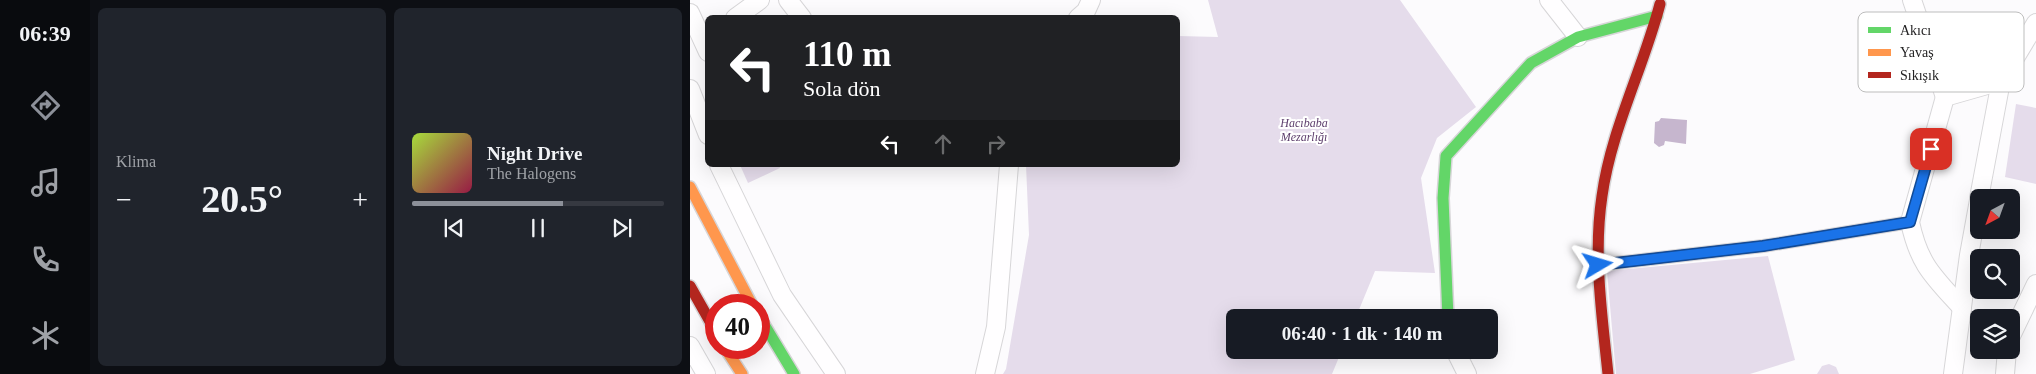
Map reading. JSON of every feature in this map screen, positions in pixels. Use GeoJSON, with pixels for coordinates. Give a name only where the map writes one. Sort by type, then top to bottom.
{"type":"FeatureCollection","features":[{"type":"Feature","properties":{"kind":"main road"},"geometry":{"type":"LineString","coordinates":[[1608,374],[1598,265],[1599,218],[1606,171],[1657,16],[1660,0]]}},
{"type":"Feature","properties":{"kind":"main road"},"geometry":{"type":"LineString","coordinates":[[1448,309],[1443,198],[1446,156],[1531,63],[1578,37],[1657,16]]}},
{"type":"Feature","properties":{"kind":"main road"},"geometry":{"type":"LineString","coordinates":[[690,187],[746,294]]}},
{"type":"Feature","properties":{"kind":"main road"},"geometry":{"type":"LineString","coordinates":[[1598,265],[1763,246],[1910,222]]}},
{"type":"Feature","properties":{"kind":"main road"},"geometry":{"type":"LineString","coordinates":[[690,286],[705,313]]}},
{"type":"Feature","properties":{"kind":"main road"},"geometry":{"type":"LineString","coordinates":[[770,334],[794,374]]}},
{"type":"Feature","properties":{"kind":"main road"},"geometry":{"type":"LineString","coordinates":[[732,359],[742,374]]}},
{"type":"Feature","properties":{"kind":"street"},"geometry":{"type":"LineString","coordinates":[[739,15],[760,0]]}},
{"type":"Feature","properties":{"kind":"street"},"geometry":{"type":"LineString","coordinates":[[788,0],[800,15]]}},
{"type":"Feature","properties":{"kind":"street"},"geometry":{"type":"LineString","coordinates":[[1081,15],[1092,0]]}},
{"type":"Feature","properties":{"kind":"street"},"geometry":{"type":"LineString","coordinates":[[1549,0],[1578,37]]}},
{"type":"Feature","properties":{"kind":"street"},"geometry":{"type":"LineString","coordinates":[[1912,0],[1916,12]]}},
{"type":"Feature","properties":{"kind":"street"},"geometry":{"type":"LineString","coordinates":[[690,13],[702,44]]}},
{"type":"Feature","properties":{"kind":"street"},"geometry":{"type":"LineString","coordinates":[[2024,43],[2036,23]]}},
{"type":"Feature","properties":{"kind":"street"},"geometry":{"type":"LineString","coordinates":[[690,90],[705,128]]}},
{"type":"Feature","properties":{"kind":"street"},"geometry":{"type":"LineString","coordinates":[[1943,92],[1945,97],[1910,222],[1914,241],[1930,273],[1962,308]]}},
{"type":"Feature","properties":{"kind":"street"},"geometry":{"type":"LineString","coordinates":[[1945,97],[1962,92]]}},
{"type":"Feature","properties":{"kind":"street"},"geometry":{"type":"LineString","coordinates":[[1981,189],[1999,92]]}},
{"type":"Feature","properties":{"kind":"street"},"geometry":{"type":"LineString","coordinates":[[720,167],[782,295],[836,374]]}},
{"type":"Feature","properties":{"kind":"street"},"geometry":{"type":"LineString","coordinates":[[985,374],[996,327],[1009,167]]}},
{"type":"Feature","properties":{"kind":"street"},"geometry":{"type":"LineString","coordinates":[[1953,374],[1972,239]]}},
{"type":"Feature","properties":{"kind":"street"},"geometry":{"type":"LineString","coordinates":[[2020,317],[2036,284]]}},
{"type":"Feature","properties":{"kind":"street"},"geometry":{"type":"LineString","coordinates":[[690,346],[706,374]]}},
{"type":"Feature","properties":{"kind":"street"},"geometry":{"type":"LineString","coordinates":[[1460,359],[1467,374]]}},
{"type":"Feature","properties":{"kind":"street"},"geometry":{"type":"LineString","coordinates":[[2005,374],[2006,359]]}},
{"type":"Feature","properties":{"kind":"green space","name":"Hacıbaba Mezarlığı"},"geometry":{"type":"Polygon","coordinates":[[[1208,0],[1400,0],[1476,107],[1437,138],[1421,178],[1435,273],[1375,271],[1359,309],[1226,309],[1226,359],[1338,359],[1332,374],[1003,374],[1006,369],[1029,235],[1026,167],[1180,167],[1180,36],[1218,37],[1208,0]]]}},
{"type":"Feature","properties":{"kind":"green space"},"geometry":{"type":"Polygon","coordinates":[[[2016,104],[2036,108],[2036,184],[2005,177],[2016,104]]]}},
{"type":"Feature","properties":{"kind":"green space"},"geometry":{"type":"Polygon","coordinates":[[[741,167],[780,167],[780,168],[748,183],[741,167]]]}},
{"type":"Feature","properties":{"kind":"green space"},"geometry":{"type":"Polygon","coordinates":[[[1768,256],[1795,360],[1750,374],[1616,374],[1607,271],[1768,256]]]}},
{"type":"Feature","properties":{"kind":"green space"},"geometry":{"type":"Polygon","coordinates":[[[1829,364],[1836,367],[1839,374],[1817,374],[1822,366],[1829,364]]]}},
{"type":"Feature","properties":{"kind":"shaded area"},"geometry":{"type":"Polygon","coordinates":[[[1661,118],[1687,120],[1686,144],[1665,141],[1664,145],[1659,147],[1654,143],[1655,122],[1661,118]]]}},
{"type":"Feature","properties":{"kind":"traffic: fast"},"geometry":{"type":"LineString","coordinates":[[1448,309],[1443,198],[1446,156],[1531,63],[1578,37],[1657,16]]}},
{"type":"Feature","properties":{"kind":"traffic: fast"},"geometry":{"type":"LineString","coordinates":[[770,334],[794,374]]}},
{"type":"Feature","properties":{"kind":"traffic: slow"},"geometry":{"type":"LineString","coordinates":[[690,187],[746,294]]}},
{"type":"Feature","properties":{"kind":"traffic: slow"},"geometry":{"type":"LineString","coordinates":[[732,359],[742,374]]}},
{"type":"Feature","properties":{"kind":"traffic: jam"},"geometry":{"type":"LineString","coordinates":[[1608,374],[1598,263],[1599,218],[1602,196],[1612,147],[1660,4]]}},
{"type":"Feature","properties":{"kind":"traffic: jam"},"geometry":{"type":"LineString","coordinates":[[1598,265],[1763,246],[1910,222]]}},
{"type":"Feature","properties":{"kind":"traffic: jam"},"geometry":{"type":"LineString","coordinates":[[690,286],[705,313]]}},
{"type":"Feature","properties":{"kind":"route"},"geometry":{"type":"LineString","coordinates":[[1598,265],[1763,246],[1910,222],[1931,149]]}}]}
